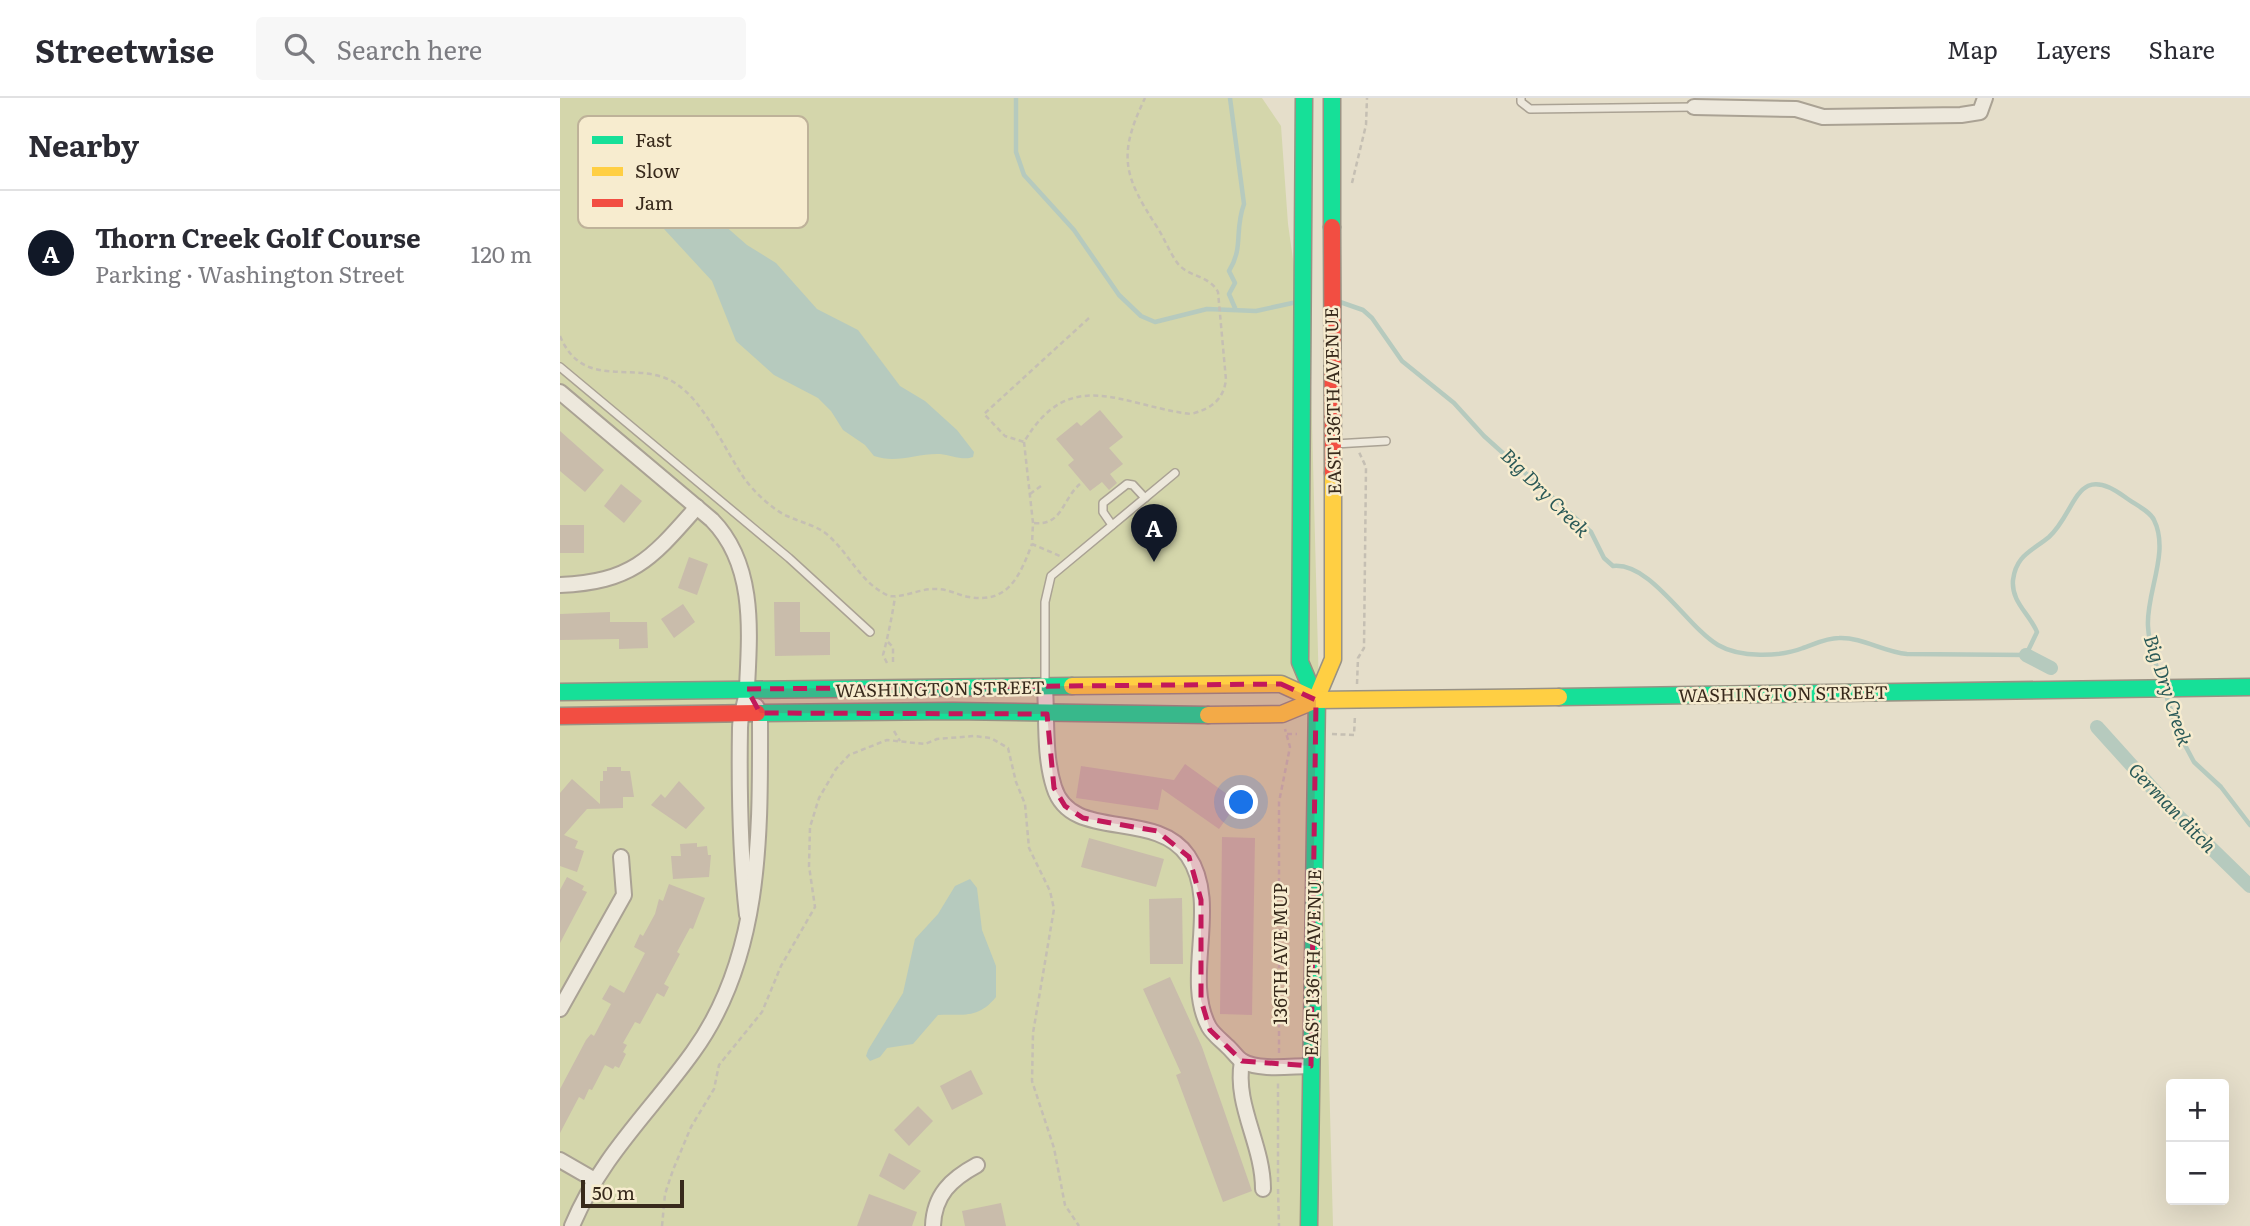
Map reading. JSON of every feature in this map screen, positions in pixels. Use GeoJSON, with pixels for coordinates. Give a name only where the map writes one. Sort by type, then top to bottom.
{"type":"FeatureCollection","features":[{"type":"Feature","properties":{"kind":"main road","name":"EAST 136TH AVENUE"},"geometry":{"type":"LineString","coordinates":[[1304,98],[1300,662],[1316,700]]}},
{"type":"Feature","properties":{"kind":"main road","name":"EAST 136TH AVENUE"},"geometry":{"type":"LineString","coordinates":[[1308,1226],[1316,700],[1333,659],[1332,98]]}},
{"type":"Feature","properties":{"kind":"main road","name":"WASHINGTON STREET"},"geometry":{"type":"LineString","coordinates":[[560,692],[1281,684],[1316,700]]}},
{"type":"Feature","properties":{"kind":"main road","name":"WASHINGTON STREET"},"geometry":{"type":"LineString","coordinates":[[560,716],[953,711],[1047,714],[1282,714],[1316,700],[2250,687]]}},
{"type":"Feature","properties":{"kind":"street"},"geometry":{"type":"LineString","coordinates":[[1700,105],[1783,103],[1823,117],[1961,115],[1976,114],[1985,104],[1985,98]]}},
{"type":"Feature","properties":{"kind":"street"},"geometry":{"type":"LineString","coordinates":[[560,392],[697,507],[730,541],[742,569],[748,615],[747,689],[740,713],[741,827],[747,915]]}},
{"type":"Feature","properties":{"kind":"street"},"geometry":{"type":"LineString","coordinates":[[560,585],[608,579],[654,556],[697,507]]}},
{"type":"Feature","properties":{"kind":"street"},"geometry":{"type":"LineString","coordinates":[[1045,687],[1052,779],[1054,788],[1065,806],[1083,818],[1157,831],[1175,841],[1189,858],[1201,900],[1203,1010],[1210,1030],[1242,1061],[1278,1066],[1311,1066]]}},
{"type":"Feature","properties":{"kind":"street"},"geometry":{"type":"LineString","coordinates":[[572,1226],[593,1178],[705,1035],[735,968],[758,853],[760,713],[747,689]]}},
{"type":"Feature","properties":{"kind":"street"},"geometry":{"type":"LineString","coordinates":[[560,1009],[625,895],[621,858]]}},
{"type":"Feature","properties":{"kind":"street"},"geometry":{"type":"LineString","coordinates":[[1242,1061],[1241,1093],[1262,1158],[1263,1189]]}},
{"type":"Feature","properties":{"kind":"street"},"geometry":{"type":"LineString","coordinates":[[560,1160],[593,1178]]}},
{"type":"Feature","properties":{"kind":"street"},"geometry":{"type":"LineString","coordinates":[[933,1226],[935,1206],[942,1191],[961,1174],[977,1166]]}},
{"type":"Feature","properties":{"kind":"lane"},"geometry":{"type":"LineString","coordinates":[[1521,98],[1521,102],[1530,109],[1700,105]]}},
{"type":"Feature","properties":{"kind":"lane"},"geometry":{"type":"LineString","coordinates":[[1644,98],[1644,108]]}},
{"type":"Feature","properties":{"kind":"lane"},"geometry":{"type":"LineString","coordinates":[[560,367],[789,558],[870,632]]}},
{"type":"Feature","properties":{"kind":"lane"},"geometry":{"type":"LineString","coordinates":[[1332,445],[1356,440],[1386,440]]}},
{"type":"Feature","properties":{"kind":"lane"},"geometry":{"type":"LineString","coordinates":[[1045,687],[1046,590],[1051,576],[1175,473]]}},
{"type":"Feature","properties":{"kind":"lane"},"geometry":{"type":"LineString","coordinates":[[1112,525],[1103,512],[1103,503],[1127,484],[1133,485],[1145,498]]}},
{"type":"Feature","properties":{"kind":"path"},"geometry":{"type":"LineString","coordinates":[[560,336],[565,347],[584,365],[600,371],[650,376],[675,383],[694,403],[745,479],[757,492],[784,514],[828,535],[864,581],[878,591],[895,597],[922,589],[941,589],[978,597],[1001,594],[1020,576],[1031,544],[1033,523],[1024,442],[1047,411],[1058,403],[1091,393],[1107,394],[1180,412],[1204,410],[1224,392],[1226,380],[1219,300],[1210,282],[1181,267],[1146,212],[1129,176],[1130,139],[1145,98]]}},
{"type":"Feature","properties":{"kind":"path"},"geometry":{"type":"LineString","coordinates":[[1350,188],[1366,125],[1367,98]]}},
{"type":"Feature","properties":{"kind":"path"},"geometry":{"type":"LineString","coordinates":[[1024,442],[1005,436],[984,414],[1089,318]]}},
{"type":"Feature","properties":{"kind":"path"},"geometry":{"type":"LineString","coordinates":[[1356,440],[1366,467],[1364,648],[1358,658]]}},
{"type":"Feature","properties":{"kind":"path"},"geometry":{"type":"LineString","coordinates":[[1033,523],[1047,524],[1059,517],[1068,495],[1080,484]]}},
{"type":"Feature","properties":{"kind":"path"},"geometry":{"type":"LineString","coordinates":[[1030,494],[1041,486]]}},
{"type":"Feature","properties":{"kind":"path"},"geometry":{"type":"LineString","coordinates":[[1031,544],[1068,562]]}},
{"type":"Feature","properties":{"kind":"path"},"geometry":{"type":"LineString","coordinates":[[887,663],[883,655],[888,642],[889,619],[895,597]]}},
{"type":"Feature","properties":{"kind":"path"},"geometry":{"type":"LineString","coordinates":[[888,642],[895,651],[893,663]]}},
{"type":"Feature","properties":{"kind":"path","name":"136TH AVE MUP"},"geometry":{"type":"LineString","coordinates":[[1279,1226],[1279,802],[1290,747],[1282,714]]}},
{"type":"Feature","properties":{"kind":"path"},"geometry":{"type":"LineString","coordinates":[[887,740],[889,732]]}},
{"type":"Feature","properties":{"kind":"path"},"geometry":{"type":"LineString","coordinates":[[894,732],[900,741]]}},
{"type":"Feature","properties":{"kind":"path"},"geometry":{"type":"LineString","coordinates":[[662,1226],[665,1194],[673,1170],[691,1127],[710,1098],[719,1065],[762,1012],[781,966],[815,907],[808,842],[820,798],[844,760],[887,740],[925,744],[937,739],[974,736],[991,738],[1009,748],[1016,782],[1025,804],[1029,848],[1050,891],[1054,909],[1033,1033],[1032,1081],[1054,1148],[1065,1205],[1079,1226]]}},
{"type":"Feature","properties":{"kind":"highlighted area"},"geometry":{"type":"Polygon","coordinates":[[[1281,684],[1316,700],[1311,1066],[1242,1061],[1210,1030],[1201,1000],[1201,900],[1189,857],[1157,831],[1083,818],[1065,806],[1054,788],[1047,714],[760,713],[747,689],[862,690],[1281,684]]]}},
{"type":"Feature","properties":{"kind":"green space"},"geometry":{"type":"Polygon","coordinates":[[[560,98],[1262,98],[1281,126],[1288,224],[1311,385],[1333,1226],[560,1226],[560,98]]]}},
{"type":"Feature","properties":{"kind":"shaded area"},"geometry":{"type":"Polygon","coordinates":[[[728,228],[747,245],[776,263],[817,309],[858,330],[900,386],[925,401],[957,430],[974,452],[973,457],[932,454],[891,459],[874,456],[865,445],[843,430],[831,411],[818,398],[774,375],[736,341],[712,281],[664,229],[728,228]]]}},
{"type":"Feature","properties":{"kind":"shaded area"},"geometry":{"type":"Polygon","coordinates":[[[970,879],[977,888],[982,930],[996,966],[996,997],[977,1012],[938,1015],[913,1044],[887,1048],[880,1057],[870,1061],[866,1056],[868,1050],[903,993],[915,939],[938,914],[955,886],[970,879]]]}},
{"type":"Feature","properties":{"kind":"building"},"geometry":{"type":"Polygon","coordinates":[[[1100,410],[1123,437],[1109,448],[1123,464],[1110,474],[1117,483],[1109,490],[1102,482],[1090,491],[1068,465],[1074,460],[1056,439],[1077,422],[1081,426],[1100,410]]]}},
{"type":"Feature","properties":{"kind":"building"},"geometry":{"type":"Polygon","coordinates":[[[560,431],[604,470],[585,492],[560,471],[560,431]]]}},
{"type":"Feature","properties":{"kind":"building"},"geometry":{"type":"Polygon","coordinates":[[[621,484],[642,501],[624,523],[604,506],[621,484]]]}},
{"type":"Feature","properties":{"kind":"building"},"geometry":{"type":"Polygon","coordinates":[[[560,525],[584,525],[584,553],[560,553],[560,525]]]}},
{"type":"Feature","properties":{"kind":"building"},"geometry":{"type":"Polygon","coordinates":[[[689,557],[708,564],[697,595],[678,588],[689,557]]]}},
{"type":"Feature","properties":{"kind":"building"},"geometry":{"type":"Polygon","coordinates":[[[774,602],[800,602],[800,632],[830,632],[830,655],[775,656],[774,602]]]}},
{"type":"Feature","properties":{"kind":"building"},"geometry":{"type":"Polygon","coordinates":[[[683,604],[695,622],[674,638],[661,619],[683,604]]]}},
{"type":"Feature","properties":{"kind":"building"},"geometry":{"type":"Polygon","coordinates":[[[610,612],[610,622],[647,622],[648,648],[619,649],[619,639],[560,640],[560,614],[610,612]]]}},
{"type":"Feature","properties":{"kind":"building"},"geometry":{"type":"Polygon","coordinates":[[[1185,764],[1238,802],[1219,829],[1162,789],[1158,810],[1076,798],[1081,766],[1174,780],[1185,764]]]}},
{"type":"Feature","properties":{"kind":"building"},"geometry":{"type":"Polygon","coordinates":[[[607,767],[621,767],[621,771],[630,771],[634,797],[623,797],[623,808],[587,809],[564,835],[578,841],[575,848],[584,851],[577,872],[560,866],[560,793],[572,779],[600,804],[600,781],[603,781],[603,771],[607,771],[607,767]]]}},
{"type":"Feature","properties":{"kind":"building"},"geometry":{"type":"Polygon","coordinates":[[[679,781],[705,808],[686,829],[651,805],[661,794],[665,798],[679,781]]]}},
{"type":"Feature","properties":{"kind":"building"},"geometry":{"type":"Polygon","coordinates":[[[1222,837],[1255,838],[1252,1015],[1220,1014],[1222,837]]]}},
{"type":"Feature","properties":{"kind":"building"},"geometry":{"type":"Polygon","coordinates":[[[1089,838],[1164,859],[1156,887],[1081,867],[1089,838]]]}},
{"type":"Feature","properties":{"kind":"building"},"geometry":{"type":"Polygon","coordinates":[[[697,843],[697,847],[707,846],[708,855],[711,855],[709,877],[673,879],[671,856],[681,856],[680,844],[697,843]]]}},
{"type":"Feature","properties":{"kind":"building"},"geometry":{"type":"Polygon","coordinates":[[[567,877],[584,886],[582,890],[587,892],[560,943],[560,890],[567,877]]]}},
{"type":"Feature","properties":{"kind":"building"},"geometry":{"type":"Polygon","coordinates":[[[669,884],[705,898],[693,929],[690,928],[677,952],[680,954],[664,984],[669,987],[664,997],[657,993],[640,1024],[635,1022],[623,1043],[627,1045],[623,1052],[626,1054],[619,1068],[615,1066],[613,1069],[605,1065],[584,1100],[579,1097],[560,1133],[560,1089],[586,1040],[591,1034],[594,1036],[611,1004],[602,999],[610,985],[624,993],[645,953],[634,947],[655,914],[659,899],[663,901],[669,884]]]}},
{"type":"Feature","properties":{"kind":"building"},"geometry":{"type":"Polygon","coordinates":[[[1182,898],[1183,964],[1150,964],[1149,899],[1182,898]]]}},
{"type":"Feature","properties":{"kind":"building"},"geometry":{"type":"Polygon","coordinates":[[[1170,977],[1202,1047],[1252,1191],[1223,1202],[1176,1075],[1181,1073],[1143,989],[1170,977]]]}},
{"type":"Feature","properties":{"kind":"building"},"geometry":{"type":"Polygon","coordinates":[[[971,1070],[983,1094],[952,1110],[940,1086],[971,1070]]]}},
{"type":"Feature","properties":{"kind":"building"},"geometry":{"type":"Polygon","coordinates":[[[918,1106],[933,1121],[909,1146],[894,1130],[918,1106]]]}},
{"type":"Feature","properties":{"kind":"building"},"geometry":{"type":"Polygon","coordinates":[[[889,1153],[921,1171],[904,1190],[879,1176],[889,1153]]]}},
{"type":"Feature","properties":{"kind":"building"},"geometry":{"type":"Polygon","coordinates":[[[869,1194],[917,1212],[912,1226],[857,1226],[869,1194]]]}},
{"type":"Feature","properties":{"kind":"building"},"geometry":{"type":"Polygon","coordinates":[[[1001,1203],[1006,1226],[965,1226],[962,1211],[1001,1203]]]}},
{"type":"Feature","properties":{"kind":"waterway","name":"Big Dry Creek"},"geometry":{"type":"LineString","coordinates":[[1016,98],[1016,152],[1024,175],[1074,230],[1119,295],[1141,316],[1155,322],[1207,309],[1256,311],[1297,302]]}},
{"type":"Feature","properties":{"kind":"waterway"},"geometry":{"type":"LineString","coordinates":[[1230,98],[1244,204],[1238,246],[1229,271],[1235,283],[1229,294],[1235,308]]}},
{"type":"Feature","properties":{"kind":"waterway","name":"Big Dry Creek"},"geometry":{"type":"LineString","coordinates":[[1340,302],[1363,310],[1372,318],[1402,361],[1454,403],[1484,436],[1591,532],[1604,558],[1613,566],[1641,574],[1655,584],[1706,636],[1718,645],[1737,652],[1760,655],[1783,653],[1825,640],[1848,638],[1907,654],[2026,655],[2037,632],[2013,588],[2018,565],[2026,554],[2058,527],[2086,487],[2096,484],[2109,487],[2149,514],[2158,532],[2159,559],[2150,600],[2148,626],[2151,648],[2162,683]]}},
{"type":"Feature","properties":{"kind":"waterway","name":"German ditch"},"geometry":{"type":"LineString","coordinates":[[2026,655],[2051,668]]}},
{"type":"Feature","properties":{"kind":"waterway","name":"Big Dry Creek"},"geometry":{"type":"LineString","coordinates":[[2166,695],[2179,734],[2194,762],[2221,787],[2250,825]]}},
{"type":"Feature","properties":{"kind":"waterway","name":"German ditch"},"geometry":{"type":"LineString","coordinates":[[2097,727],[2171,809],[2250,886]]}},
{"type":"Feature","properties":{"kind":"traffic: fast"},"geometry":{"type":"LineString","coordinates":[[1304,98],[1300,662],[1316,700]]}},
{"type":"Feature","properties":{"kind":"traffic: fast"},"geometry":{"type":"LineString","coordinates":[[1332,98],[1332,227]]}},
{"type":"Feature","properties":{"kind":"traffic: fast"},"geometry":{"type":"LineString","coordinates":[[560,692],[1072,686]]}},
{"type":"Feature","properties":{"kind":"traffic: fast"},"geometry":{"type":"LineString","coordinates":[[1559,697],[2250,687]]}},
{"type":"Feature","properties":{"kind":"traffic: fast"},"geometry":{"type":"LineString","coordinates":[[1309,1226],[1317,697]]}},
{"type":"Feature","properties":{"kind":"traffic: fast"},"geometry":{"type":"LineString","coordinates":[[757,713],[953,711],[1208,715]]}},
{"type":"Feature","properties":{"kind":"traffic: slow"},"geometry":{"type":"LineString","coordinates":[[1317,697],[1333,659],[1333,473]]}},
{"type":"Feature","properties":{"kind":"traffic: slow"},"geometry":{"type":"LineString","coordinates":[[1072,686],[1281,684],[1316,700]]}},
{"type":"Feature","properties":{"kind":"traffic: slow"},"geometry":{"type":"LineString","coordinates":[[1208,715],[1282,714],[1316,700],[1559,697]]}},
{"type":"Feature","properties":{"kind":"traffic: jam"},"geometry":{"type":"LineString","coordinates":[[1332,227],[1333,473]]}},
{"type":"Feature","properties":{"kind":"traffic: jam"},"geometry":{"type":"LineString","coordinates":[[560,716],[757,713]]}},
{"type":"Feature","properties":{"kind":"place","name":"Thorn Creek Golf Course"},"geometry":{"type":"Point","coordinates":[1154,562]}}]}
